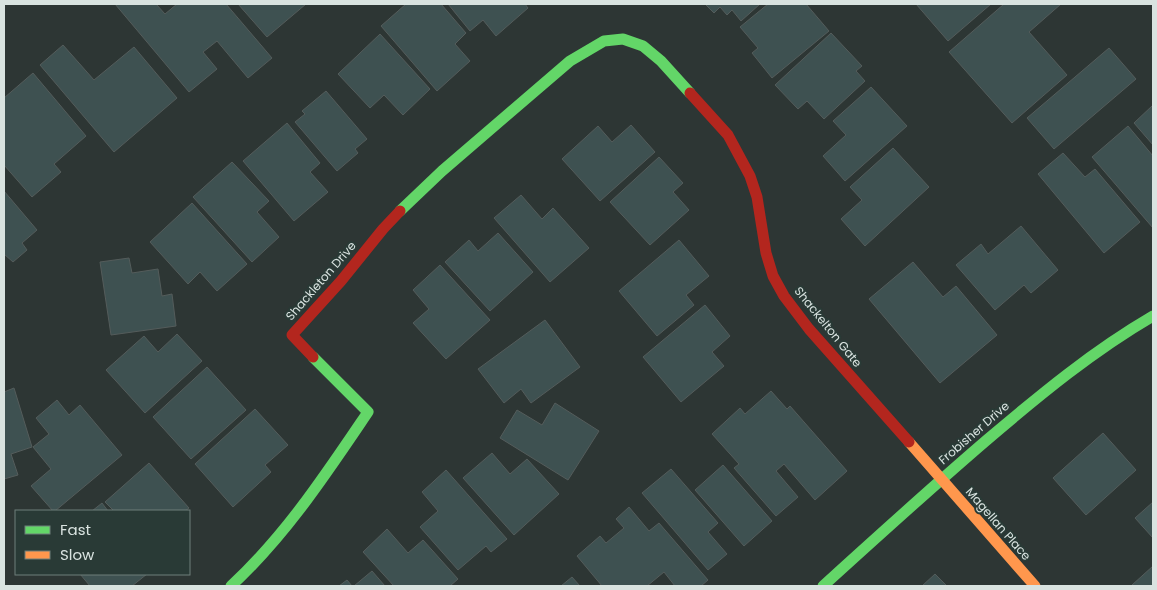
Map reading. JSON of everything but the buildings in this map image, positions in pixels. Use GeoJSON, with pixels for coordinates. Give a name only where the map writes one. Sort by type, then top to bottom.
{"type":"FeatureCollection","features":[{"type":"Feature","properties":{"kind":"street","name":"Shackelton Gate"},"geometry":{"type":"LineString","coordinates":[[623,39],[643,46],[661,61],[728,135],[750,176],[757,198],[766,253],[773,276],[784,296],[809,329],[941,479]]}},
{"type":"Feature","properties":{"kind":"street","name":"Shackleton Drive"},"geometry":{"type":"LineString","coordinates":[[231,586],[254,566],[276,542],[368,412],[292,335],[341,281],[383,229],[411,199],[442,171],[570,61],[604,41],[623,39]]}},
{"type":"Feature","properties":{"kind":"street","name":"Frobisher Drive"},"geometry":{"type":"LineString","coordinates":[[823,586],[941,479],[1074,367],[1100,348],[1153,316]]}},
{"type":"Feature","properties":{"kind":"street","name":"Magellan Place"},"geometry":{"type":"LineString","coordinates":[[941,479],[1035,586]]}},
{"type":"Feature","properties":{"kind":"traffic: fast"},"geometry":{"type":"LineString","coordinates":[[400,211],[442,171],[570,61],[604,41],[623,39],[643,46],[661,61],[690,93]]}},
{"type":"Feature","properties":{"kind":"traffic: fast"},"geometry":{"type":"LineString","coordinates":[[823,586],[946,475],[1028,406],[1088,358],[1153,316]]}},
{"type":"Feature","properties":{"kind":"traffic: fast"},"geometry":{"type":"LineString","coordinates":[[231,586],[270,546],[287,525],[321,481],[368,412],[313,357]]}},
{"type":"Feature","properties":{"kind":"traffic: slow"},"geometry":{"type":"LineString","coordinates":[[909,442],[1035,586]]}},
{"type":"Feature","properties":{"kind":"traffic: jam"},"geometry":{"type":"LineString","coordinates":[[690,93],[728,135],[750,176],[757,197],[766,253],[773,276],[784,296],[809,329],[909,442]]}},
{"type":"Feature","properties":{"kind":"traffic: jam"},"geometry":{"type":"LineString","coordinates":[[313,357],[292,335],[400,211]]}}]}
